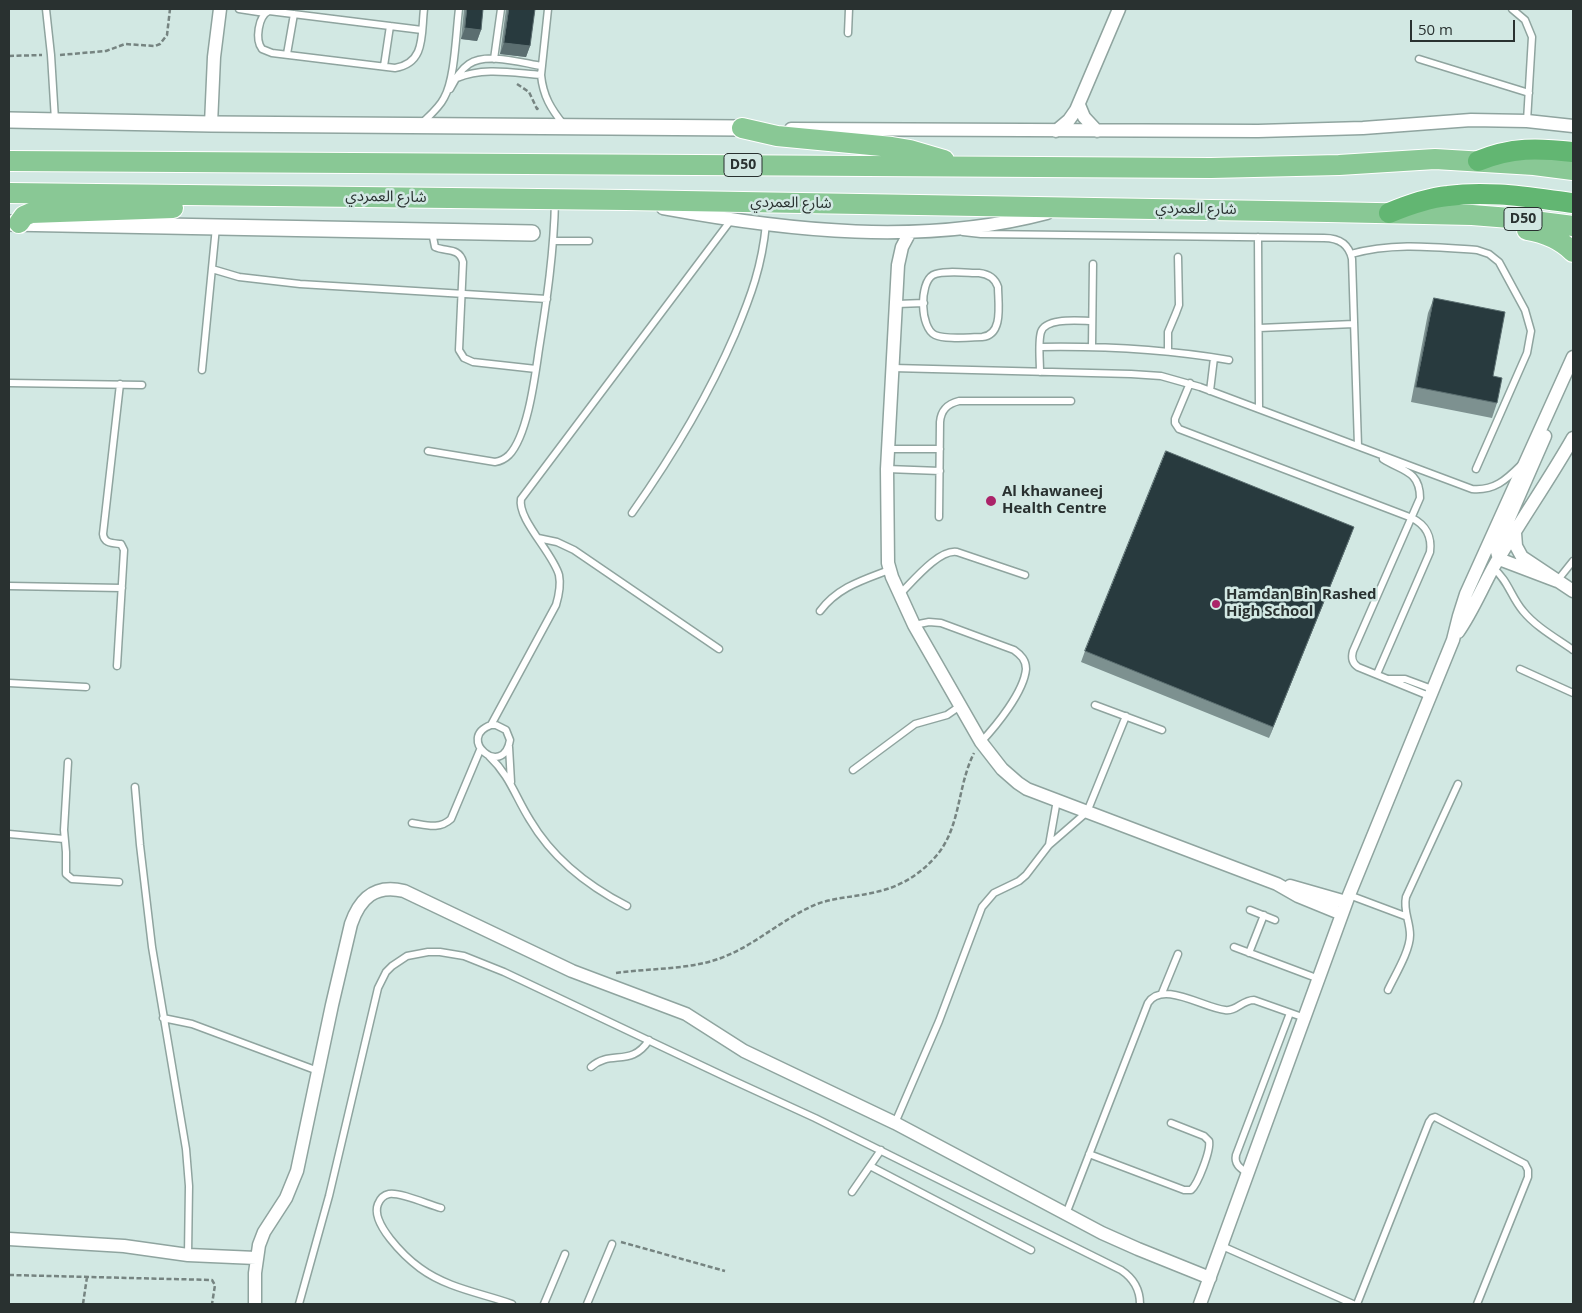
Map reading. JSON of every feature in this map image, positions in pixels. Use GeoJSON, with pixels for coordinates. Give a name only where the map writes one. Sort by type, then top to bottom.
{"type":"FeatureCollection","features":[{"type":"Feature","properties":{"kind":"highway"},"geometry":{"type":"LineString","coordinates":[[1478,160],[1520,149],[1535,148],[1573,152]]}},
{"type":"Feature","properties":{"kind":"highway"},"geometry":{"type":"LineString","coordinates":[[1389,213],[1427,200],[1467,194],[1508,195],[1573,203]]}},
{"type":"Feature","properties":{"kind":"main road"},"geometry":{"type":"LineString","coordinates":[[742,128],[777,136],[910,150],[962,167]]}},
{"type":"Feature","properties":{"kind":"main road","name":"D50"},"geometry":{"type":"LineString","coordinates":[[9,161],[1211,168],[1339,165],[1402,160],[1478,160],[1573,170]]}},
{"type":"Feature","properties":{"kind":"main road","name":"شارع العمردي"},"geometry":{"type":"LineString","coordinates":[[9,193],[626,200],[1389,213],[1472,215],[1573,226]]}},
{"type":"Feature","properties":{"kind":"main road"},"geometry":{"type":"LineString","coordinates":[[14,223],[31,213],[189,207],[220,204],[249,196]]}},
{"type":"Feature","properties":{"kind":"main road"},"geometry":{"type":"LineString","coordinates":[[1472,215],[1548,234],[1565,244],[1573,252]]}},
{"type":"Feature","properties":{"kind":"street"},"geometry":{"type":"LineString","coordinates":[[211,124],[214,57],[220,9]]}},
{"type":"Feature","properties":{"kind":"street"},"geometry":{"type":"LineString","coordinates":[[1056,131],[1069,120],[1079,104],[1119,9]]}},
{"type":"Feature","properties":{"kind":"street"},"geometry":{"type":"LineString","coordinates":[[1079,104],[1084,117],[1098,131]]}},
{"type":"Feature","properties":{"kind":"street"},"geometry":{"type":"LineString","coordinates":[[9,120],[566,128],[1056,131],[1258,131],[1354,128],[1472,120],[1527,121],[1573,126]]}},
{"type":"Feature","properties":{"kind":"street"},"geometry":{"type":"LineString","coordinates":[[626,200],[766,224],[853,232],[910,232],[955,229],[1013,221],[1070,207]]}},
{"type":"Feature","properties":{"kind":"street"},"geometry":{"type":"LineString","coordinates":[[14,223],[532,233]]}},
{"type":"Feature","properties":{"kind":"street"},"geometry":{"type":"LineString","coordinates":[[910,232],[899,256],[887,469],[889,570],[914,625],[981,742],[1002,769],[1027,789],[1277,884],[1306,889],[1346,904]]}},
{"type":"Feature","properties":{"kind":"street"},"geometry":{"type":"LineString","coordinates":[[1200,1304],[1346,904],[1430,692],[1453,640],[1466,594],[1525,460],[1573,358]]}},
{"type":"Feature","properties":{"kind":"street"},"geometry":{"type":"LineString","coordinates":[[1496,564],[1498,542],[1534,464],[1573,358]]}},
{"type":"Feature","properties":{"kind":"street"},"geometry":{"type":"LineString","coordinates":[[1453,640],[1469,616],[1496,564],[1543,490],[1573,438]]}},
{"type":"Feature","properties":{"kind":"street"},"geometry":{"type":"LineString","coordinates":[[1515,533],[1516,546],[1522,557],[1573,591]]}},
{"type":"Feature","properties":{"kind":"street"},"geometry":{"type":"LineString","coordinates":[[1496,564],[1557,581]]}},
{"type":"Feature","properties":{"kind":"street"},"geometry":{"type":"LineString","coordinates":[[255,1304],[256,1258],[264,1232],[286,1198],[298,1171],[340,964],[351,924],[365,899],[380,890],[396,889],[404,891],[593,980],[686,1014],[744,1051],[895,1123],[1066,1214],[1138,1249],[1210,1278]]}},
{"type":"Feature","properties":{"kind":"street"},"geometry":{"type":"LineString","coordinates":[[9,1239],[109,1245],[188,1255],[256,1258]]}},
{"type":"Feature","properties":{"kind":"lane"},"geometry":{"type":"LineString","coordinates":[[46,9],[55,121]]}},
{"type":"Feature","properties":{"kind":"lane"},"geometry":{"type":"LineString","coordinates":[[239,9],[265,13],[273,11],[422,30]]}},
{"type":"Feature","properties":{"kind":"lane"},"geometry":{"type":"LineString","coordinates":[[265,13],[261,19],[258,40],[259,45],[267,51],[395,68],[413,61],[418,53],[424,9]]}},
{"type":"Feature","properties":{"kind":"lane"},"geometry":{"type":"LineString","coordinates":[[447,93],[459,9]]}},
{"type":"Feature","properties":{"kind":"lane"},"geometry":{"type":"LineString","coordinates":[[494,59],[501,9]]}},
{"type":"Feature","properties":{"kind":"lane"},"geometry":{"type":"LineString","coordinates":[[548,9],[541,75],[548,104],[566,128]]}},
{"type":"Feature","properties":{"kind":"lane"},"geometry":{"type":"LineString","coordinates":[[848,33],[849,9]]}},
{"type":"Feature","properties":{"kind":"lane"},"geometry":{"type":"LineString","coordinates":[[1512,9],[1525,20],[1532,37],[1527,121]]}},
{"type":"Feature","properties":{"kind":"lane"},"geometry":{"type":"LineString","coordinates":[[287,54],[294,14]]}},
{"type":"Feature","properties":{"kind":"lane"},"geometry":{"type":"LineString","coordinates":[[384,66],[390,26]]}},
{"type":"Feature","properties":{"kind":"lane"},"geometry":{"type":"LineString","coordinates":[[418,126],[439,106],[465,68],[475,61],[494,59],[542,66]]}},
{"type":"Feature","properties":{"kind":"lane"},"geometry":{"type":"LineString","coordinates":[[1419,59],[1529,92]]}},
{"type":"Feature","properties":{"kind":"lane"},"geometry":{"type":"LineString","coordinates":[[457,78],[471,73],[486,71],[541,75]]}},
{"type":"Feature","properties":{"kind":"lane"},"geometry":{"type":"LineString","coordinates":[[428,451],[496,462],[505,459],[512,452],[523,425],[533,390],[554,241],[555,199]]}},
{"type":"Feature","properties":{"kind":"lane"},"geometry":{"type":"LineString","coordinates":[[491,725],[554,610],[559,595],[558,574],[554,564],[522,512],[521,499],[731,219]]}},
{"type":"Feature","properties":{"kind":"lane"},"geometry":{"type":"LineString","coordinates":[[632,513],[690,426],[719,371],[752,294],[764,252],[766,224]]}},
{"type":"Feature","properties":{"kind":"lane"},"geometry":{"type":"LineString","coordinates":[[202,370],[216,226]]}},
{"type":"Feature","properties":{"kind":"lane"},"geometry":{"type":"LineString","coordinates":[[955,229],[981,234],[1335,239],[1345,244],[1351,254],[1358,446]]}},
{"type":"Feature","properties":{"kind":"lane"},"geometry":{"type":"LineString","coordinates":[[432,231],[436,247],[455,251],[462,257],[460,350],[464,358],[473,362],[536,369]]}},
{"type":"Feature","properties":{"kind":"lane"},"geometry":{"type":"LineString","coordinates":[[1258,237],[1259,409]]}},
{"type":"Feature","properties":{"kind":"lane"},"geometry":{"type":"LineString","coordinates":[[554,241],[590,241]]}},
{"type":"Feature","properties":{"kind":"lane"},"geometry":{"type":"LineString","coordinates":[[1351,254],[1393,246],[1477,250],[1483,251],[1494,258],[1503,268],[1528,317],[1530,339],[1527,353],[1476,469]]}},
{"type":"Feature","properties":{"kind":"lane"},"geometry":{"type":"LineString","coordinates":[[1168,351],[1168,332],[1178,304],[1178,257]]}},
{"type":"Feature","properties":{"kind":"lane"},"geometry":{"type":"LineString","coordinates":[[1092,346],[1093,264]]}},
{"type":"Feature","properties":{"kind":"lane"},"geometry":{"type":"LineString","coordinates":[[212,270],[239,277],[300,284],[547,299]]}},
{"type":"Feature","properties":{"kind":"lane"},"geometry":{"type":"LineString","coordinates":[[942,273],[984,274],[993,278],[998,287],[997,325],[993,332],[986,336],[944,337],[935,335],[926,324],[924,303],[925,283],[932,276],[942,273]]}},
{"type":"Feature","properties":{"kind":"lane"},"geometry":{"type":"LineString","coordinates":[[897,304],[924,303]]}},
{"type":"Feature","properties":{"kind":"lane"},"geometry":{"type":"LineString","coordinates":[[1040,372],[1042,330],[1047,324],[1092,320]]}},
{"type":"Feature","properties":{"kind":"lane"},"geometry":{"type":"LineString","coordinates":[[1259,328],[1354,324]]}},
{"type":"Feature","properties":{"kind":"lane"},"geometry":{"type":"LineString","coordinates":[[1041,347],[1092,346],[1168,351],[1229,360]]}},
{"type":"Feature","properties":{"kind":"lane"},"geometry":{"type":"LineString","coordinates":[[1210,390],[1214,358]]}},
{"type":"Feature","properties":{"kind":"lane"},"geometry":{"type":"LineString","coordinates":[[893,368],[1146,375],[1190,383],[1465,487],[1479,490],[1499,484],[1525,460]]}},
{"type":"Feature","properties":{"kind":"lane"},"geometry":{"type":"LineString","coordinates":[[9,383],[142,384]]}},
{"type":"Feature","properties":{"kind":"lane"},"geometry":{"type":"LineString","coordinates":[[1190,383],[1175,419],[1177,426],[1183,431],[1412,518],[1426,529],[1430,540],[1430,552],[1376,674]]}},
{"type":"Feature","properties":{"kind":"lane"},"geometry":{"type":"LineString","coordinates":[[117,666],[124,547],[120,544],[107,542],[104,540],[103,534],[120,384]]}},
{"type":"Feature","properties":{"kind":"lane"},"geometry":{"type":"LineString","coordinates":[[939,517],[941,416],[948,406],[959,401],[1071,402]]}},
{"type":"Feature","properties":{"kind":"lane"},"geometry":{"type":"LineString","coordinates":[[888,449],[940,449]]}},
{"type":"Feature","properties":{"kind":"lane"},"geometry":{"type":"LineString","coordinates":[[1376,453],[1390,464],[1407,471],[1416,480],[1420,498],[1352,654],[1355,665],[1389,679],[1405,679],[1430,692]]}},
{"type":"Feature","properties":{"kind":"lane"},"geometry":{"type":"LineString","coordinates":[[887,469],[940,471]]}},
{"type":"Feature","properties":{"kind":"lane"},"geometry":{"type":"LineString","coordinates":[[538,538],[557,542],[574,550],[718,649]]}},
{"type":"Feature","properties":{"kind":"lane"},"geometry":{"type":"LineString","coordinates":[[900,594],[922,572],[948,551],[957,552],[1025,575]]}},
{"type":"Feature","properties":{"kind":"lane"},"geometry":{"type":"LineString","coordinates":[[1557,581],[1573,561]]}},
{"type":"Feature","properties":{"kind":"lane"},"geometry":{"type":"LineString","coordinates":[[1496,564],[1523,610],[1532,620],[1573,650]]}},
{"type":"Feature","properties":{"kind":"lane"},"geometry":{"type":"LineString","coordinates":[[820,611],[827,602],[844,588],[889,570]]}},
{"type":"Feature","properties":{"kind":"lane"},"geometry":{"type":"LineString","coordinates":[[9,586],[122,588]]}},
{"type":"Feature","properties":{"kind":"lane"},"geometry":{"type":"LineString","coordinates":[[914,625],[929,622],[941,623],[1014,650],[1023,658],[1026,669],[1018,690],[1003,718],[981,742]]}},
{"type":"Feature","properties":{"kind":"lane"},"geometry":{"type":"LineString","coordinates":[[1520,669],[1573,693]]}},
{"type":"Feature","properties":{"kind":"lane"},"geometry":{"type":"LineString","coordinates":[[9,683],[86,687]]}},
{"type":"Feature","properties":{"kind":"lane"},"geometry":{"type":"LineString","coordinates":[[1096,705],[1162,730]]}},
{"type":"Feature","properties":{"kind":"lane"},"geometry":{"type":"LineString","coordinates":[[853,770],[915,724],[948,715],[960,706]]}},
{"type":"Feature","properties":{"kind":"lane"},"geometry":{"type":"LineString","coordinates":[[895,1123],[939,1021],[982,907],[994,893],[1026,875],[1049,845],[1087,812],[1126,716]]}},
{"type":"Feature","properties":{"kind":"lane"},"geometry":{"type":"LineString","coordinates":[[412,823],[437,826],[451,819],[480,750],[479,735],[486,727],[491,725],[496,725],[506,730],[510,740],[512,784]]}},
{"type":"Feature","properties":{"kind":"lane"},"geometry":{"type":"LineString","coordinates":[[488,756],[495,757],[501,755],[509,746]]}},
{"type":"Feature","properties":{"kind":"lane"},"geometry":{"type":"LineString","coordinates":[[480,750],[501,769],[512,784],[531,822],[557,856],[590,884],[627,906]]}},
{"type":"Feature","properties":{"kind":"lane"},"geometry":{"type":"LineString","coordinates":[[68,762],[64,839],[66,874],[70,878],[119,882]]}},
{"type":"Feature","properties":{"kind":"lane"},"geometry":{"type":"LineString","coordinates":[[1388,990],[1410,940],[1405,903],[1408,891],[1458,784]]}},
{"type":"Feature","properties":{"kind":"lane"},"geometry":{"type":"LineString","coordinates":[[135,786],[146,902],[163,1018],[186,1149],[189,1186],[188,1255]]}},
{"type":"Feature","properties":{"kind":"lane"},"geometry":{"type":"LineString","coordinates":[[1049,845],[1057,800]]}},
{"type":"Feature","properties":{"kind":"lane"},"geometry":{"type":"LineString","coordinates":[[9,834],[64,839]]}},
{"type":"Feature","properties":{"kind":"lane"},"geometry":{"type":"LineString","coordinates":[[1346,904],[1406,916]]}},
{"type":"Feature","properties":{"kind":"lane"},"geometry":{"type":"LineString","coordinates":[[1250,910],[1275,920]]}},
{"type":"Feature","properties":{"kind":"lane"},"geometry":{"type":"LineString","coordinates":[[1249,952],[1264,915]]}},
{"type":"Feature","properties":{"kind":"lane"},"geometry":{"type":"LineString","coordinates":[[1234,947],[1319,979]]}},
{"type":"Feature","properties":{"kind":"lane"},"geometry":{"type":"LineString","coordinates":[[299,1304],[329,1196],[378,988],[386,972],[399,960],[416,953],[428,952],[452,953],[464,956],[504,972],[881,1150],[1121,1270],[1136,1285],[1140,1304]]}},
{"type":"Feature","properties":{"kind":"lane"},"geometry":{"type":"LineString","coordinates":[[1162,993],[1178,954]]}},
{"type":"Feature","properties":{"kind":"lane"},"geometry":{"type":"LineString","coordinates":[[1066,1214],[1148,1003],[1154,996],[1162,993],[1224,1010],[1234,1009],[1241,1003],[1250,1000],[1305,1018]]}},
{"type":"Feature","properties":{"kind":"lane"},"geometry":{"type":"LineString","coordinates":[[1247,1173],[1238,1166],[1236,1155],[1290,1013]]}},
{"type":"Feature","properties":{"kind":"lane"},"geometry":{"type":"LineString","coordinates":[[163,1018],[192,1024],[318,1071]]}},
{"type":"Feature","properties":{"kind":"lane"},"geometry":{"type":"LineString","coordinates":[[591,1067],[605,1059],[630,1057],[636,1054],[650,1040]]}},
{"type":"Feature","properties":{"kind":"lane"},"geometry":{"type":"LineString","coordinates":[[1357,1304],[1432,1118],[1525,1164],[1528,1170],[1528,1177],[1477,1304]]}},
{"type":"Feature","properties":{"kind":"lane"},"geometry":{"type":"LineString","coordinates":[[1089,1154],[1184,1190],[1191,1190],[1196,1184],[1210,1148],[1210,1141],[1204,1136],[1171,1123]]}},
{"type":"Feature","properties":{"kind":"lane"},"geometry":{"type":"LineString","coordinates":[[852,1192],[881,1150]]}},
{"type":"Feature","properties":{"kind":"lane"},"geometry":{"type":"LineString","coordinates":[[870,1166],[1031,1250]]}},
{"type":"Feature","properties":{"kind":"lane"},"geometry":{"type":"LineString","coordinates":[[441,1208],[395,1194],[384,1196],[376,1210],[379,1222],[387,1234],[408,1259],[421,1269],[448,1284],[512,1304]]}},
{"type":"Feature","properties":{"kind":"lane"},"geometry":{"type":"LineString","coordinates":[[588,1304],[612,1244]]}},
{"type":"Feature","properties":{"kind":"lane"},"geometry":{"type":"LineString","coordinates":[[1222,1246],[1353,1304]]}},
{"type":"Feature","properties":{"kind":"lane"},"geometry":{"type":"LineString","coordinates":[[544,1304],[565,1254]]}},
{"type":"Feature","properties":{"kind":"path"},"geometry":{"type":"LineString","coordinates":[[9,56],[106,51],[125,44],[155,46],[160,44],[167,36],[170,9]]}},
{"type":"Feature","properties":{"kind":"path"},"geometry":{"type":"LineString","coordinates":[[514,83],[529,92],[536,109],[548,104]]}},
{"type":"Feature","properties":{"kind":"path"},"geometry":{"type":"LineString","coordinates":[[593,980],[614,974],[673,968],[720,958],[758,940],[791,918],[818,904],[846,896],[876,893],[889,889],[915,876],[937,855],[951,833],[964,775],[981,742]]}},
{"type":"Feature","properties":{"kind":"path"},"geometry":{"type":"LineString","coordinates":[[612,1244],[613,1240],[725,1271]]}},
{"type":"Feature","properties":{"kind":"path"},"geometry":{"type":"LineString","coordinates":[[9,1275],[212,1280],[215,1285],[212,1304]]}},
{"type":"Feature","properties":{"kind":"path"},"geometry":{"type":"LineString","coordinates":[[83,1304],[87,1277]]}},
{"type":"Feature","properties":{"kind":"building"},"geometry":{"type":"Polygon","coordinates":[[[467,9],[483,9],[481,30],[465,28],[467,9]]]}},
{"type":"Feature","properties":{"kind":"building"},"geometry":{"type":"Polygon","coordinates":[[[509,9],[535,9],[530,46],[504,43],[509,9]]]}},
{"type":"Feature","properties":{"kind":"building"},"geometry":{"type":"Polygon","coordinates":[[[1434,298],[1505,312],[1493,376],[1502,378],[1497,403],[1416,387],[1434,298]]]}},
{"type":"Feature","properties":{"kind":"building"},"geometry":{"type":"Polygon","coordinates":[[[1166,451],[1354,527],[1273,727],[1085,651],[1166,451]]]}},
{"type":"Feature","properties":{"kind":"place","name":"Al khawaneej Health Centre"},"geometry":{"type":"Point","coordinates":[991,501]}},
{"type":"Feature","properties":{"kind":"place","name":"Hamdan Bin Rashed High School"},"geometry":{"type":"Point","coordinates":[1216,604]}}]}
